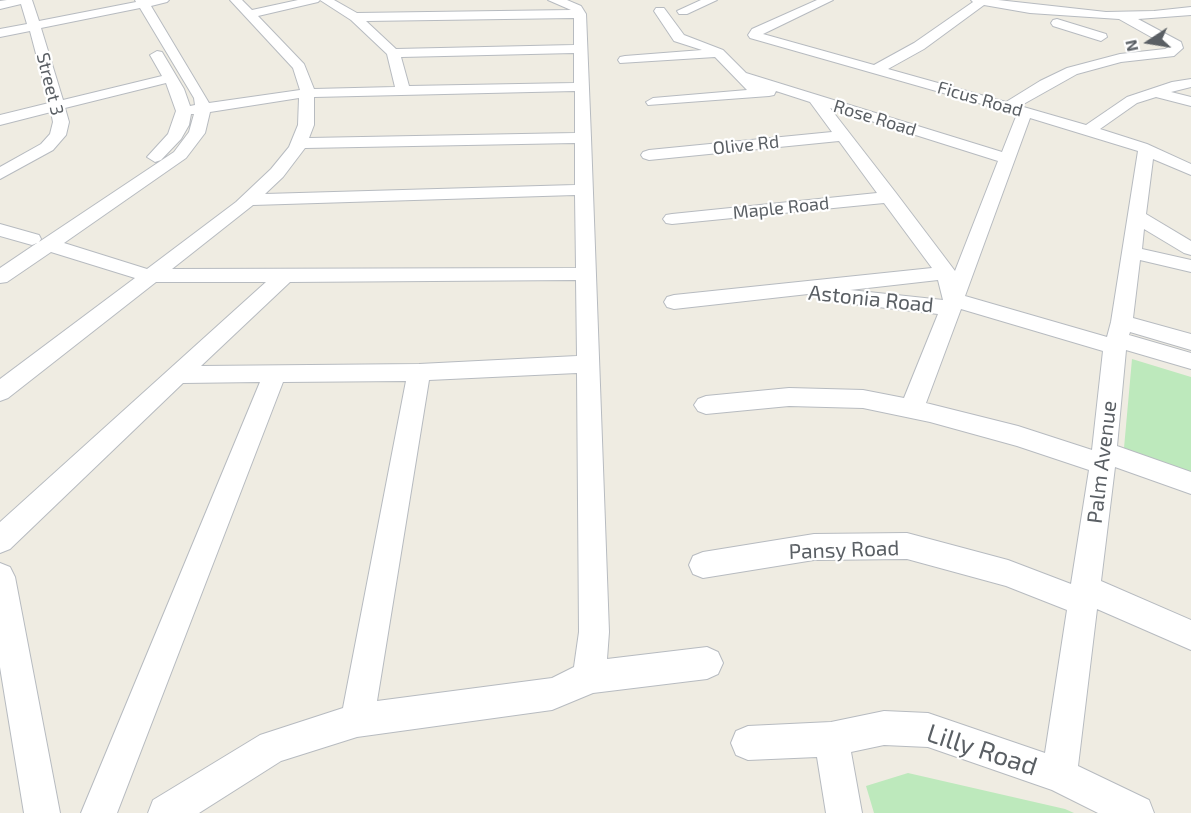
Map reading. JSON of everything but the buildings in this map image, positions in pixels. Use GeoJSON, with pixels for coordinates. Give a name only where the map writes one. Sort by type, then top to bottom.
{"type":"FeatureCollection","features":[{"type":"Feature","properties":{"kind":"street"},"geometry":{"type":"LineString","coordinates":[[0,4],[25,0]]}},
{"type":"Feature","properties":{"kind":"street","name":"Street 3"},"geometry":{"type":"LineString","coordinates":[[0,174],[47,147],[58,135],[61,122],[25,0]]}},
{"type":"Feature","properties":{"kind":"street"},"geometry":{"type":"LineString","coordinates":[[0,33],[134,3],[163,0]]}},
{"type":"Feature","properties":{"kind":"street"},"geometry":{"type":"LineString","coordinates":[[0,392],[249,200],[277,173],[299,143],[306,125],[307,93],[299,67],[236,0]]}},
{"type":"Feature","properties":{"kind":"street"},"geometry":{"type":"LineString","coordinates":[[250,14],[314,0]]}},
{"type":"Feature","properties":{"kind":"street"},"geometry":{"type":"LineString","coordinates":[[326,0],[355,17],[393,53],[404,91]]}},
{"type":"Feature","properties":{"kind":"street"},"geometry":{"type":"LineString","coordinates":[[554,0],[571,5],[580,14],[594,632],[589,676]]}},
{"type":"Feature","properties":{"kind":"street"},"geometry":{"type":"LineString","coordinates":[[683,11],[711,0]]}},
{"type":"Feature","properties":{"kind":"street"},"geometry":{"type":"LineString","coordinates":[[1005,0],[1108,10],[1191,5]]}},
{"type":"Feature","properties":{"kind":"street"},"geometry":{"type":"LineString","coordinates":[[876,70],[919,46],[979,1],[1078,14],[1122,16],[1191,11]]}},
{"type":"Feature","properties":{"kind":"street","name":"Ficus Road"},"geometry":{"type":"LineString","coordinates":[[831,2],[755,33],[757,37],[764,40],[1088,130],[1146,149],[1191,170]]}},
{"type":"Feature","properties":{"kind":"street"},"geometry":{"type":"LineString","coordinates":[[0,277],[40,242],[163,151],[181,125],[183,111],[177,89],[134,3]]}},
{"type":"Feature","properties":{"kind":"street"},"geometry":{"type":"LineString","coordinates":[[0,260],[40,242],[180,155],[197,133],[203,108],[198,91],[134,3]]}},
{"type":"Feature","properties":{"kind":"street"},"geometry":{"type":"LineString","coordinates":[[660,11],[679,38],[718,53],[758,93]]}},
{"type":"Feature","properties":{"kind":"street"},"geometry":{"type":"LineString","coordinates":[[355,17],[580,14]]}},
{"type":"Feature","properties":{"kind":"street"},"geometry":{"type":"LineString","coordinates":[[1074,28],[1081,22],[1078,14]]}},
{"type":"Feature","properties":{"kind":"street"},"geometry":{"type":"LineString","coordinates":[[912,409],[1008,159],[1016,109],[1045,84],[1072,71],[1120,58],[1168,53],[1176,48],[1176,45],[1168,39],[1122,16]]}},
{"type":"Feature","properties":{"kind":"street"},"geometry":{"type":"LineString","coordinates":[[1057,23],[1101,37]]}},
{"type":"Feature","properties":{"kind":"street"},"geometry":{"type":"LineString","coordinates":[[393,53],[580,49]]}},
{"type":"Feature","properties":{"kind":"street"},"geometry":{"type":"LineString","coordinates":[[625,60],[718,53]]}},
{"type":"Feature","properties":{"kind":"street","name":"Rose Road"},"geometry":{"type":"LineString","coordinates":[[742,76],[1008,159]]}},
{"type":"Feature","properties":{"kind":"street"},"geometry":{"type":"LineString","coordinates":[[0,120],[170,78]]}},
{"type":"Feature","properties":{"kind":"street"},"geometry":{"type":"LineString","coordinates":[[1088,130],[1132,100],[1191,83]]}},
{"type":"Feature","properties":{"kind":"street"},"geometry":{"type":"LineString","coordinates":[[183,111],[307,93],[581,87]]}},
{"type":"Feature","properties":{"kind":"street"},"geometry":{"type":"LineString","coordinates":[[653,102],[789,91]]}},
{"type":"Feature","properties":{"kind":"street"},"geometry":{"type":"LineString","coordinates":[[1155,92],[1191,102]]}},
{"type":"Feature","properties":{"kind":"street"},"geometry":{"type":"LineString","coordinates":[[815,99],[946,273],[952,304]]}},
{"type":"Feature","properties":{"kind":"street","name":"Olive Rd"},"geometry":{"type":"LineString","coordinates":[[649,155],[843,136]]}},
{"type":"Feature","properties":{"kind":"street"},"geometry":{"type":"LineString","coordinates":[[299,143],[583,138]]}},
{"type":"Feature","properties":{"kind":"street","name":"Palm Avenue"},"geometry":{"type":"LineString","coordinates":[[1059,775],[1146,149]]}},
{"type":"Feature","properties":{"kind":"street"},"geometry":{"type":"LineString","coordinates":[[249,200],[584,190]]}},
{"type":"Feature","properties":{"kind":"street","name":"Maple Road"},"geometry":{"type":"LineString","coordinates":[[672,219],[890,197]]}},
{"type":"Feature","properties":{"kind":"street"},"geometry":{"type":"LineString","coordinates":[[1136,216],[1191,249]]}},
{"type":"Feature","properties":{"kind":"street"},"geometry":{"type":"LineString","coordinates":[[0,230],[150,276],[586,274]]}},
{"type":"Feature","properties":{"kind":"street"},"geometry":{"type":"LineString","coordinates":[[1131,252],[1191,266]]}},
{"type":"Feature","properties":{"kind":"street","name":"Astonia Road"},"geometry":{"type":"LineString","coordinates":[[674,302],[946,273]]}},
{"type":"Feature","properties":{"kind":"street"},"geometry":{"type":"LineString","coordinates":[[0,540],[283,277]]}},
{"type":"Feature","properties":{"kind":"street","name":"Astonia Road"},"geometry":{"type":"LineString","coordinates":[[791,290],[952,304],[1119,336]]}},
{"type":"Feature","properties":{"kind":"street"},"geometry":{"type":"LineString","coordinates":[[1119,336],[1191,342]]}},
{"type":"Feature","properties":{"kind":"street"},"geometry":{"type":"LineString","coordinates":[[1119,336],[1191,362]]}},
{"type":"Feature","properties":{"kind":"street"},"geometry":{"type":"LineString","coordinates":[[177,375],[419,372],[588,364]]}},
{"type":"Feature","properties":{"kind":"street"},"geometry":{"type":"LineString","coordinates":[[357,720],[419,372]]}},
{"type":"Feature","properties":{"kind":"street"},"geometry":{"type":"LineString","coordinates":[[99,813],[274,374]]}},
{"type":"Feature","properties":{"kind":"street"},"geometry":{"type":"LineString","coordinates":[[706,405],[789,397],[863,399],[1018,436],[1191,483]]}},
{"type":"Feature","properties":{"kind":"street","name":"Pansy Road"},"geometry":{"type":"LineString","coordinates":[[703,565],[814,547],[907,546],[1085,596],[1191,635]]}},
{"type":"Feature","properties":{"kind":"street"},"geometry":{"type":"LineString","coordinates":[[0,577],[42,813]]}},
{"type":"Feature","properties":{"kind":"street"},"geometry":{"type":"LineString","coordinates":[[166,813],[272,747],[357,720],[552,694],[565,690],[589,676],[707,663]]}},
{"type":"Feature","properties":{"kind":"street","name":"Lilly Road"},"geometry":{"type":"LineString","coordinates":[[748,742],[831,739],[884,728],[928,730],[1059,775],[1136,813]]}},
{"type":"Feature","properties":{"kind":"street"},"geometry":{"type":"LineString","coordinates":[[831,739],[844,813]]}},
{"type":"Feature","properties":{"kind":"green space"},"geometry":{"type":"Polygon","coordinates":[[[1132,359],[1191,377],[1191,473],[1124,448],[1132,359]]]}},
{"type":"Feature","properties":{"kind":"green space"},"geometry":{"type":"Polygon","coordinates":[[[908,773],[1074,813],[874,813],[866,786],[908,773]]]}}]}
